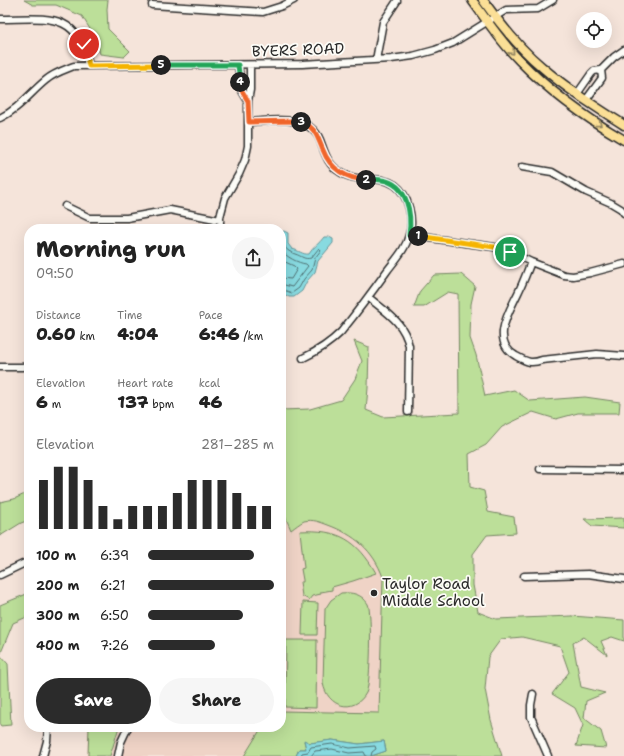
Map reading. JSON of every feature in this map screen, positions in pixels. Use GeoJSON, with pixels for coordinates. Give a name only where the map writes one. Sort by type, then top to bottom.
{"type":"FeatureCollection","features":[{"type":"Feature","properties":{"kind":"main road"},"geometry":{"type":"LineString","coordinates":[[472,0],[503,42],[520,61],[564,99],[624,140]]}},
{"type":"Feature","properties":{"kind":"main road"},"geometry":{"type":"LineString","coordinates":[[483,0],[522,48],[542,67],[577,94],[624,125]]}},
{"type":"Feature","properties":{"kind":"street"},"geometry":{"type":"LineString","coordinates":[[152,5],[263,12],[282,6],[294,0]]}},
{"type":"Feature","properties":{"kind":"street","name":"BYERS ROAD"},"geometry":{"type":"LineString","coordinates":[[0,118],[9,114],[18,107],[47,79],[59,71],[74,66],[250,65],[376,60],[413,56],[453,43],[506,10],[538,9],[553,0]]}},
{"type":"Feature","properties":{"kind":"street"},"geometry":{"type":"LineString","coordinates":[[376,60],[383,22],[397,1]]}},
{"type":"Feature","properties":{"kind":"street"},"geometry":{"type":"LineString","coordinates":[[0,19],[50,20],[67,26],[75,31],[84,44],[89,66]]}},
{"type":"Feature","properties":{"kind":"street"},"geometry":{"type":"LineString","coordinates":[[577,94],[594,71],[601,70],[614,57],[624,50]]}},
{"type":"Feature","properties":{"kind":"street"},"geometry":{"type":"LineString","coordinates":[[238,65],[242,91],[248,101]]}},
{"type":"Feature","properties":{"kind":"street"},"geometry":{"type":"LineString","coordinates":[[220,224],[224,198],[239,174],[245,160],[248,146],[250,65]]}},
{"type":"Feature","properties":{"kind":"street"},"geometry":{"type":"LineString","coordinates":[[586,100],[602,78],[601,70]]}},
{"type":"Feature","properties":{"kind":"street"},"geometry":{"type":"LineString","coordinates":[[249,122],[292,121],[304,123],[316,133],[326,158],[339,172],[354,178],[382,180],[396,186],[406,198],[410,219],[409,235],[401,252],[368,297],[334,339],[319,350],[303,358]]}},
{"type":"Feature","properties":{"kind":"street"},"geometry":{"type":"LineString","coordinates":[[522,167],[552,172],[586,192],[611,203],[624,213]]}},
{"type":"Feature","properties":{"kind":"street"},"geometry":{"type":"LineString","coordinates":[[65,206],[90,218],[127,218],[170,210],[220,220]]}},
{"type":"Feature","properties":{"kind":"street"},"geometry":{"type":"LineString","coordinates":[[409,235],[494,247],[510,252],[564,275],[573,276],[590,273],[624,264]]}},
{"type":"Feature","properties":{"kind":"street"},"geometry":{"type":"LineString","coordinates":[[531,262],[507,314],[503,329],[503,340],[513,354],[526,362],[534,363],[542,360],[597,354],[624,356]]}},
{"type":"Feature","properties":{"kind":"street"},"geometry":{"type":"LineString","coordinates":[[368,297],[397,321],[403,328],[407,337],[409,346],[408,412]]}},
{"type":"Feature","properties":{"kind":"street"},"geometry":{"type":"LineString","coordinates":[[0,367],[24,367]]}},
{"type":"Feature","properties":{"kind":"street"},"geometry":{"type":"LineString","coordinates":[[540,469],[624,470]]}},
{"type":"Feature","properties":{"kind":"street"},"geometry":{"type":"LineString","coordinates":[[0,575],[24,563]]}},
{"type":"Feature","properties":{"kind":"street"},"geometry":{"type":"LineString","coordinates":[[524,576],[588,574],[624,579]]}},
{"type":"Feature","properties":{"kind":"street"},"geometry":{"type":"LineString","coordinates":[[533,694],[531,716],[548,756]]}},
{"type":"Feature","properties":{"kind":"street"},"geometry":{"type":"LineString","coordinates":[[43,756],[48,732]]}},
{"type":"Feature","properties":{"kind":"street"},"geometry":{"type":"LineString","coordinates":[[118,756],[121,742],[126,732]]}},
{"type":"Feature","properties":{"kind":"shaded area","name":"Taylor Road Middle School"},"geometry":{"type":"Polygon","coordinates":[[[286,460],[466,460],[468,756],[87,756],[88,732],[286,732],[286,460]]]}},
{"type":"Feature","properties":{"kind":"green space"},"geometry":{"type":"Polygon","coordinates":[[[24,0],[108,0],[108,29],[130,51],[124,57],[100,54],[96,39],[82,16],[56,5],[33,5],[24,0]]]}},
{"type":"Feature","properties":{"kind":"green space"},"geometry":{"type":"Polygon","coordinates":[[[461,274],[475,286],[471,304],[470,338],[476,355],[485,396],[514,390],[530,401],[585,397],[620,402],[619,413],[578,413],[556,419],[533,412],[502,427],[486,445],[469,454],[470,487],[484,491],[488,512],[514,517],[516,533],[487,535],[473,554],[473,585],[478,612],[496,619],[572,616],[624,620],[624,641],[612,637],[601,641],[607,655],[584,637],[573,643],[581,687],[605,693],[586,701],[584,718],[601,731],[606,748],[576,746],[583,725],[575,708],[552,694],[569,672],[560,646],[522,637],[501,639],[488,657],[485,689],[491,720],[502,756],[371,756],[386,751],[384,741],[359,744],[332,740],[310,743],[304,741],[306,749],[299,749],[296,756],[244,756],[259,732],[286,732],[286,711],[379,713],[383,577],[379,567],[368,551],[355,539],[338,529],[310,520],[304,521],[291,530],[286,518],[286,410],[310,409],[341,400],[355,379],[362,361],[354,341],[369,347],[366,410],[383,417],[459,413],[458,294],[448,292],[424,307],[414,307],[420,291],[434,275],[461,274]]]}},
{"type":"Feature","properties":{"kind":"green space"},"geometry":{"type":"Polygon","coordinates":[[[24,494],[24,522],[0,536],[0,502],[14,499],[24,494]]]}},
{"type":"Feature","properties":{"kind":"green space"},"geometry":{"type":"Polygon","coordinates":[[[624,518],[624,528],[592,526],[584,519],[624,518]]]}},
{"type":"Feature","properties":{"kind":"green space"},"geometry":{"type":"Polygon","coordinates":[[[300,531],[326,532],[346,539],[362,552],[376,573],[332,587],[332,590],[321,592],[321,594],[312,596],[309,600],[302,596],[300,582],[303,582],[301,569],[304,568],[300,531]]]}},
{"type":"Feature","properties":{"kind":"green space"},"geometry":{"type":"Polygon","coordinates":[[[341,593],[353,593],[363,598],[368,604],[370,620],[370,663],[368,687],[361,700],[348,706],[335,703],[330,698],[323,683],[325,609],[331,600],[341,593]]]}},
{"type":"Feature","properties":{"kind":"green space"},"geometry":{"type":"Polygon","coordinates":[[[24,595],[24,618],[13,623],[0,655],[0,605],[24,595]]]}},
{"type":"Feature","properties":{"kind":"green space"},"geometry":{"type":"Polygon","coordinates":[[[303,602],[318,603],[317,635],[302,635],[303,602]]]}},
{"type":"Feature","properties":{"kind":"green space"},"geometry":{"type":"Polygon","coordinates":[[[286,640],[317,640],[316,708],[286,707],[286,640]]]}},
{"type":"Feature","properties":{"kind":"green space"},"geometry":{"type":"Polygon","coordinates":[[[0,655],[8,664],[11,725],[0,726],[0,655]]]}},
{"type":"Feature","properties":{"kind":"green space"},"geometry":{"type":"Polygon","coordinates":[[[89,732],[117,732],[110,756],[88,756],[89,732]]]}},
{"type":"Feature","properties":{"kind":"water"},"geometry":{"type":"Polygon","coordinates":[[[286,232],[288,233],[288,244],[292,249],[305,254],[309,254],[324,237],[333,239],[333,243],[318,261],[315,272],[307,281],[302,291],[294,297],[286,295],[286,232]]]}},
{"type":"Feature","properties":{"kind":"water"},"geometry":{"type":"Polygon","coordinates":[[[304,740],[310,743],[332,740],[359,744],[384,741],[386,751],[371,756],[296,756],[299,749],[306,749],[304,740]]]}},
{"type":"Feature","properties":{"kind":"place","name":"Taylor Road Middle School"},"geometry":{"type":"Point","coordinates":[374,593]}},
{"type":"Feature","properties":{"kind":"route"},"geometry":{"type":"LineString","coordinates":[[84,44],[89,66],[238,65],[242,91],[245,99],[248,101],[249,122],[298,121],[304,123],[316,133],[326,158],[339,172],[346,176],[362,180],[382,180],[396,186],[402,191],[406,198],[410,219],[409,235],[494,247],[510,252]]}}]}
